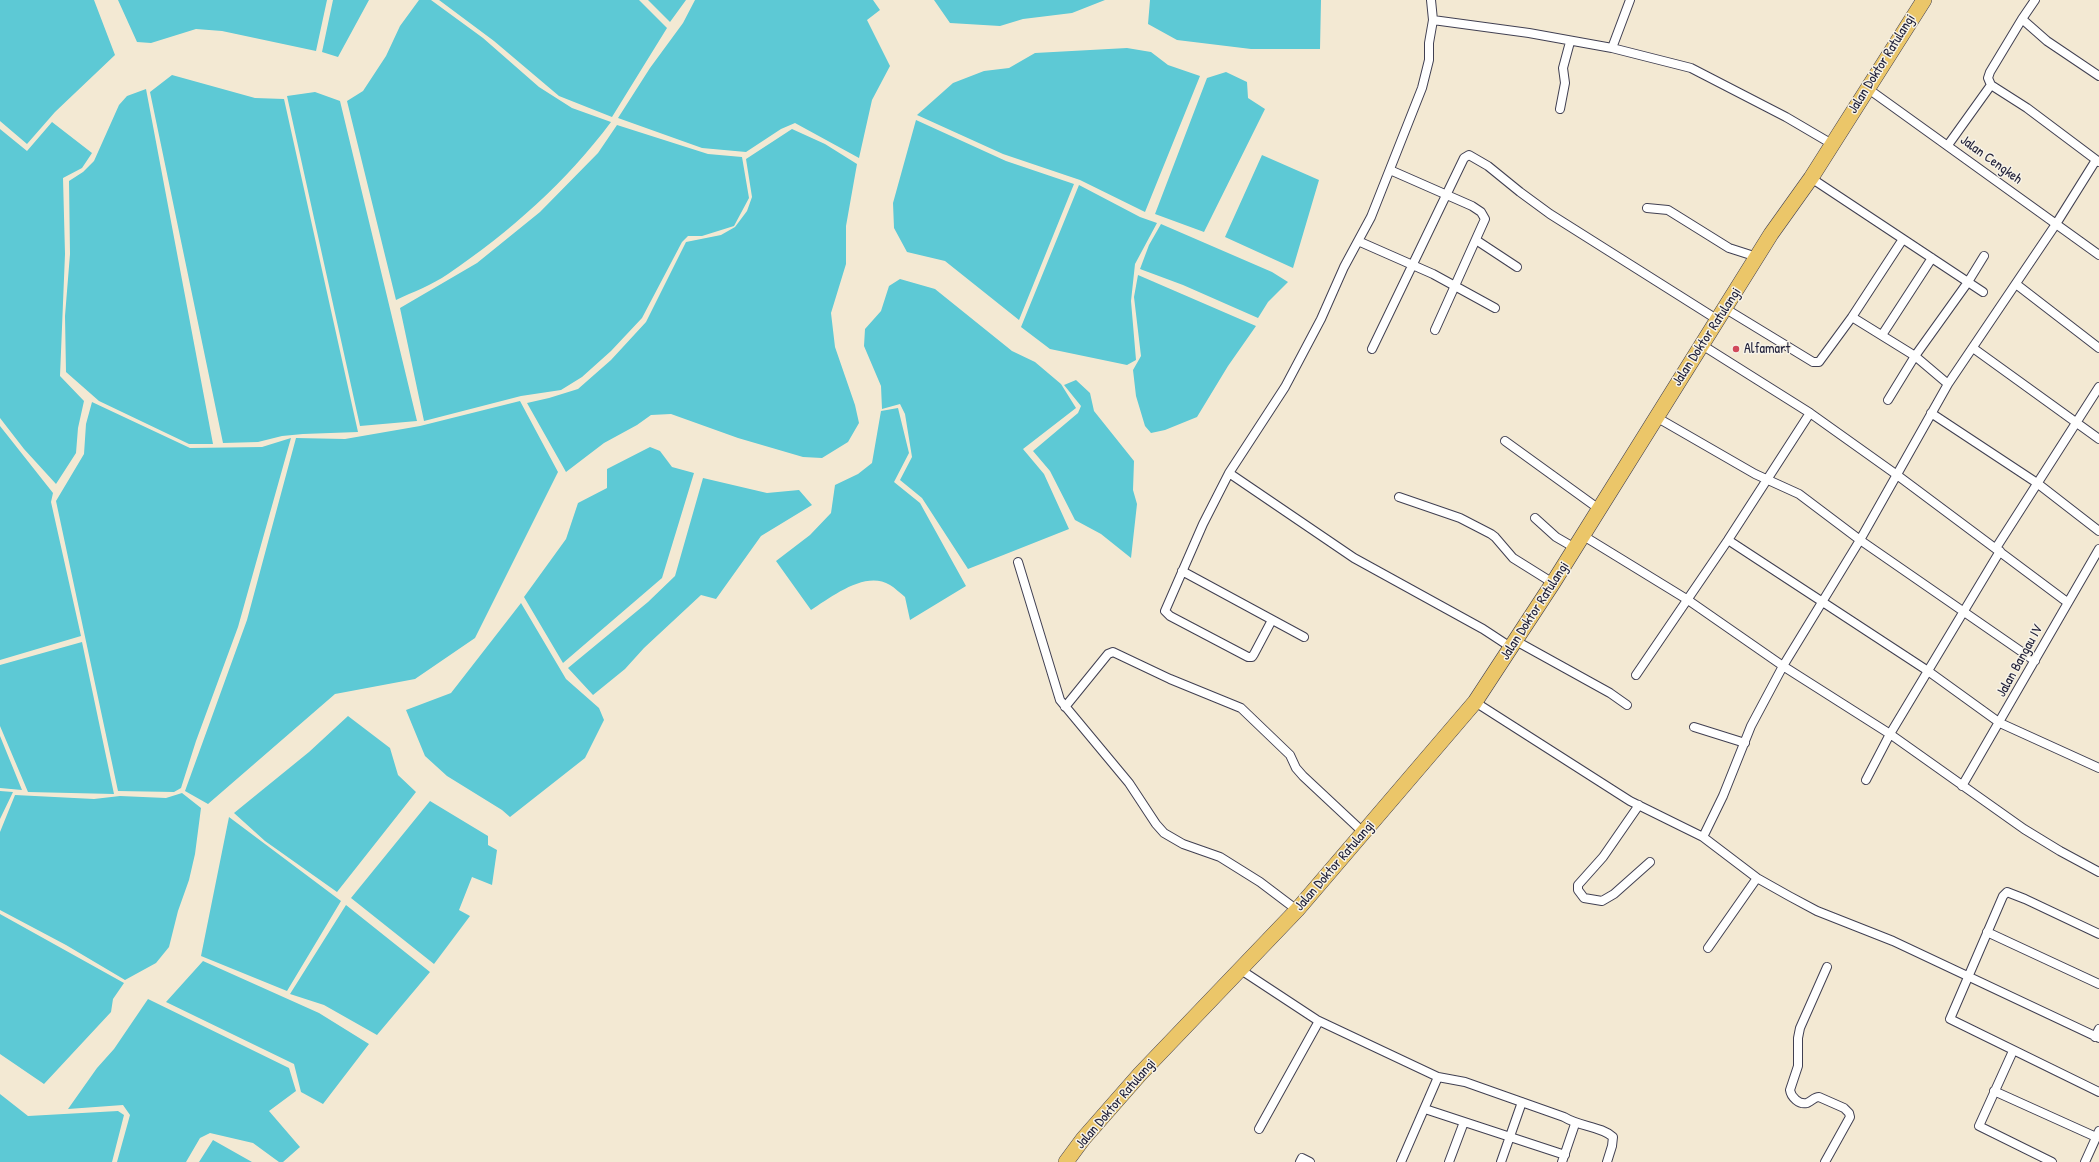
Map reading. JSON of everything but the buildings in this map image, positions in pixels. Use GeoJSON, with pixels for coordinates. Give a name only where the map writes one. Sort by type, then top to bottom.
{"type":"FeatureCollection","features":[{"type":"Feature","properties":{"kind":"highway","name":"Jalan Doktor Ratulangi"},"geometry":{"type":"LineString","coordinates":[[1066,1162],[1083,1139],[1140,1074],[1297,910],[1475,702],[1553,583],[1771,234],[1811,178],[1924,0]]}},
{"type":"Feature","properties":{"kind":"street"},"geometry":{"type":"LineString","coordinates":[[1272,620],[1252,657],[1243,656],[1170,616],[1165,611],[1182,571],[1229,473],[1286,387],[1371,217],[1427,73],[1433,20],[1432,0]]}},
{"type":"Feature","properties":{"kind":"street"},"geometry":{"type":"LineString","coordinates":[[1612,48],[1630,0]]}},
{"type":"Feature","properties":{"kind":"street"},"geometry":{"type":"LineString","coordinates":[[1703,837],[1723,796],[1745,742],[1783,666],[1860,540],[1948,384],[2097,161],[2027,108],[1991,85],[1988,78],[1990,72],[2035,0]]}},
{"type":"Feature","properties":{"kind":"street"},"geometry":{"type":"LineString","coordinates":[[2022,19],[2047,40],[2099,76]]}},
{"type":"Feature","properties":{"kind":"street"},"geometry":{"type":"LineString","coordinates":[[1433,20],[1529,33],[1570,42],[1612,48],[1691,68],[1786,117],[1832,144]]}},
{"type":"Feature","properties":{"kind":"street"},"geometry":{"type":"LineString","coordinates":[[1560,109],[1566,83],[1563,68],[1570,42]]}},
{"type":"Feature","properties":{"kind":"street"},"geometry":{"type":"LineString","coordinates":[[1948,145],[1991,85]]}},
{"type":"Feature","properties":{"kind":"street","name":"Jalan Cengkeh"},"geometry":{"type":"LineString","coordinates":[[1867,88],[2099,255]]}},
{"type":"Feature","properties":{"kind":"street"},"geometry":{"type":"LineString","coordinates":[[1372,349],[1464,158],[1469,155],[1488,166],[1550,214],[1722,314],[1816,362],[1819,362],[1852,317],[1903,239]]}},
{"type":"Feature","properties":{"kind":"street"},"geometry":{"type":"LineString","coordinates":[[1390,170],[1472,206],[1483,215],[1484,222],[1435,330]]}},
{"type":"Feature","properties":{"kind":"street"},"geometry":{"type":"LineString","coordinates":[[1811,178],[1983,292]]}},
{"type":"Feature","properties":{"kind":"street"},"geometry":{"type":"LineString","coordinates":[[1647,208],[1668,210],[1729,248],[1757,257]]}},
{"type":"Feature","properties":{"kind":"street"},"geometry":{"type":"LineString","coordinates":[[1476,240],[1517,267]]}},
{"type":"Feature","properties":{"kind":"street"},"geometry":{"type":"LineString","coordinates":[[1358,241],[1412,264],[1495,308]]}},
{"type":"Feature","properties":{"kind":"street"},"geometry":{"type":"LineString","coordinates":[[1888,400],[1915,356],[1968,282],[1984,256]]}},
{"type":"Feature","properties":{"kind":"street"},"geometry":{"type":"LineString","coordinates":[[1882,335],[1932,258]]}},
{"type":"Feature","properties":{"kind":"street"},"geometry":{"type":"LineString","coordinates":[[2016,284],[2099,348]]}},
{"type":"Feature","properties":{"kind":"street"},"geometry":{"type":"LineString","coordinates":[[1852,317],[1915,356],[1948,384]]}},
{"type":"Feature","properties":{"kind":"street"},"geometry":{"type":"LineString","coordinates":[[1702,345],[1810,414],[1897,475],[2067,602]]}},
{"type":"Feature","properties":{"kind":"street"},"geometry":{"type":"LineString","coordinates":[[1973,348],[2099,439]]}},
{"type":"Feature","properties":{"kind":"street"},"geometry":{"type":"LineString","coordinates":[[1866,780],[1890,734],[1998,549],[2037,484],[2099,387]]}},
{"type":"Feature","properties":{"kind":"street"},"geometry":{"type":"LineString","coordinates":[[1931,413],[2037,484],[2099,531]]}},
{"type":"Feature","properties":{"kind":"street"},"geometry":{"type":"LineString","coordinates":[[1636,675],[1728,540],[1810,414]]}},
{"type":"Feature","properties":{"kind":"street"},"geometry":{"type":"LineString","coordinates":[[1656,417],[1755,474],[1799,494],[1860,540],[2035,661]]}},
{"type":"Feature","properties":{"kind":"street"},"geometry":{"type":"LineString","coordinates":[[1506,441],[1599,509]]}},
{"type":"Feature","properties":{"kind":"street"},"geometry":{"type":"LineString","coordinates":[[1229,473],[1354,558],[1484,629],[1610,694],[1627,706]]}},
{"type":"Feature","properties":{"kind":"street"},"geometry":{"type":"LineString","coordinates":[[1399,497],[1460,518],[1491,534],[1513,558],[1553,583]]}},
{"type":"Feature","properties":{"kind":"street"},"geometry":{"type":"LineString","coordinates":[[1535,518],[1556,537],[1579,541],[1688,600],[1783,666],[1890,734],[1962,786],[2060,851],[2099,872]]}},
{"type":"Feature","properties":{"kind":"street"},"geometry":{"type":"LineString","coordinates":[[1728,540],[1928,671],[2000,723],[2099,768]]}},
{"type":"Feature","properties":{"kind":"street","name":"Jalan Bangau IV"},"geometry":{"type":"LineString","coordinates":[[1962,786],[2000,723],[2067,602],[2099,549]]}},
{"type":"Feature","properties":{"kind":"street"},"geometry":{"type":"LineString","coordinates":[[1018,562],[1060,700],[1129,783],[1164,833],[1183,844],[1220,857],[1260,882],[1297,910]]}},
{"type":"Feature","properties":{"kind":"street"},"geometry":{"type":"LineString","coordinates":[[1182,571],[1304,637]]}},
{"type":"Feature","properties":{"kind":"street"},"geometry":{"type":"LineString","coordinates":[[1066,707],[1108,654],[1113,652],[1170,679],[1241,708],[1290,755],[1296,768],[1303,776],[1364,833]]}},
{"type":"Feature","properties":{"kind":"street"},"geometry":{"type":"LineString","coordinates":[[1475,702],[1639,805],[1703,837],[1757,878],[1817,911],[1893,941],[1968,977],[2098,1035]]}},
{"type":"Feature","properties":{"kind":"street"},"geometry":{"type":"LineString","coordinates":[[1694,727],[1745,742]]}},
{"type":"Feature","properties":{"kind":"street"},"geometry":{"type":"LineString","coordinates":[[1639,805],[1603,857],[1578,885],[1578,890],[1584,898],[1602,901],[1614,894],[1650,862]]}},
{"type":"Feature","properties":{"kind":"street"},"geometry":{"type":"LineString","coordinates":[[1708,948],[1757,878]]}},
{"type":"Feature","properties":{"kind":"street"},"geometry":{"type":"LineString","coordinates":[[2099,934],[2008,892],[2003,896],[1951,1017],[1951,1021],[2099,1092]]}},
{"type":"Feature","properties":{"kind":"street"},"geometry":{"type":"LineString","coordinates":[[1987,932],[2099,984]]}},
{"type":"Feature","properties":{"kind":"street"},"geometry":{"type":"LineString","coordinates":[[1825,1162],[1846,1123],[1849,1113],[1844,1108],[1819,1097],[1804,1103],[1797,1101],[1790,1093],[1790,1090],[1798,1066],[1798,1038],[1800,1028],[1827,967]]}},
{"type":"Feature","properties":{"kind":"street"},"geometry":{"type":"LineString","coordinates":[[1241,970],[1284,1000],[1319,1021],[1438,1077],[1465,1082],[1564,1117],[1574,1124],[1607,1132],[1613,1137],[1607,1162]]}},
{"type":"Feature","properties":{"kind":"street"},"geometry":{"type":"LineString","coordinates":[[1260,1129],[1319,1021]]}},
{"type":"Feature","properties":{"kind":"street"},"geometry":{"type":"LineString","coordinates":[[2013,1051],[1979,1127],[2052,1162]]}},
{"type":"Feature","properties":{"kind":"street"},"geometry":{"type":"LineString","coordinates":[[1401,1162],[1438,1077]]}},
{"type":"Feature","properties":{"kind":"street"},"geometry":{"type":"LineString","coordinates":[[1994,1091],[2098,1134],[2085,1162]]}},
{"type":"Feature","properties":{"kind":"street"},"geometry":{"type":"LineString","coordinates":[[1501,1162],[1522,1102]]}},
{"type":"Feature","properties":{"kind":"street"},"geometry":{"type":"LineString","coordinates":[[1425,1109],[1510,1137],[1563,1158],[1574,1124]]}},
{"type":"Feature","properties":{"kind":"street"},"geometry":{"type":"LineString","coordinates":[[1449,1162],[1464,1122]]}},
{"type":"Feature","properties":{"kind":"street"},"geometry":{"type":"LineString","coordinates":[[1300,1162],[1302,1158],[1310,1162]]}},
{"type":"Feature","properties":{"kind":"water"},"geometry":{"type":"Polygon","coordinates":[[[0,0],[94,0],[115,55],[55,112],[27,144],[0,121],[0,0]]]}},
{"type":"Feature","properties":{"kind":"water"},"geometry":{"type":"Polygon","coordinates":[[[118,0],[327,0],[316,51],[222,31],[196,29],[151,43],[137,42],[118,0]]]}},
{"type":"Feature","properties":{"kind":"water"},"geometry":{"type":"Polygon","coordinates":[[[333,0],[369,0],[338,57],[322,52],[333,0]]]}},
{"type":"Feature","properties":{"kind":"water"},"geometry":{"type":"Polygon","coordinates":[[[419,0],[431,0],[483,38],[539,87],[572,108],[611,122],[594,144],[556,185],[515,223],[471,258],[442,278],[396,300],[347,101],[363,91],[386,56],[400,26],[419,0]]]}},
{"type":"Feature","properties":{"kind":"water"},"geometry":{"type":"Polygon","coordinates":[[[439,0],[639,0],[667,28],[612,117],[559,96],[494,41],[439,0]]]}},
{"type":"Feature","properties":{"kind":"water"},"geometry":{"type":"Polygon","coordinates":[[[648,0],[686,0],[670,22],[648,0]]]}},
{"type":"Feature","properties":{"kind":"water"},"geometry":{"type":"Polygon","coordinates":[[[695,0],[873,0],[880,10],[867,20],[890,66],[872,100],[859,158],[795,123],[781,129],[746,152],[702,148],[618,118],[650,68],[683,23],[695,0]]]}},
{"type":"Feature","properties":{"kind":"water"},"geometry":{"type":"Polygon","coordinates":[[[934,0],[1105,0],[1072,13],[1023,19],[1000,26],[950,23],[934,0]]]}},
{"type":"Feature","properties":{"kind":"water"},"geometry":{"type":"Polygon","coordinates":[[[1150,0],[1321,0],[1320,49],[1251,49],[1177,40],[1148,24],[1150,0]]]}},
{"type":"Feature","properties":{"kind":"water"},"geometry":{"type":"Polygon","coordinates":[[[1127,48],[1151,52],[1168,65],[1200,76],[1145,212],[1080,180],[1003,154],[917,115],[953,83],[984,71],[1009,68],[1035,53],[1127,48]]]}},
{"type":"Feature","properties":{"kind":"water"},"geometry":{"type":"Polygon","coordinates":[[[1226,72],[1247,82],[1248,98],[1265,109],[1204,232],[1155,214],[1207,78],[1226,72]]]}},
{"type":"Feature","properties":{"kind":"water"},"geometry":{"type":"Polygon","coordinates":[[[172,75],[255,98],[284,99],[358,432],[303,434],[282,436],[258,442],[223,443],[150,92],[172,75]]]}},
{"type":"Feature","properties":{"kind":"water"},"geometry":{"type":"Polygon","coordinates":[[[146,89],[213,444],[189,444],[99,401],[66,372],[65,316],[70,254],[69,181],[83,172],[94,161],[119,105],[127,96],[146,89]]]}},
{"type":"Feature","properties":{"kind":"water"},"geometry":{"type":"Polygon","coordinates":[[[315,92],[340,101],[417,421],[360,426],[287,96],[315,92]]]}},
{"type":"Feature","properties":{"kind":"water"},"geometry":{"type":"Polygon","coordinates":[[[916,120],[1006,161],[1074,184],[1019,320],[945,261],[907,252],[894,228],[893,203],[916,120]]]}},
{"type":"Feature","properties":{"kind":"water"},"geometry":{"type":"Polygon","coordinates":[[[52,122],[92,153],[82,168],[63,178],[65,254],[60,376],[84,401],[78,428],[76,453],[56,484],[24,449],[0,418],[0,129],[27,151],[52,122]]]}},
{"type":"Feature","properties":{"kind":"water"},"geometry":{"type":"Polygon","coordinates":[[[617,125],[708,154],[742,157],[749,198],[734,226],[702,236],[688,236],[682,242],[642,318],[611,351],[582,377],[561,390],[521,396],[424,421],[400,308],[477,263],[540,212],[598,153],[617,125]]]}},
{"type":"Feature","properties":{"kind":"water"},"geometry":{"type":"Polygon","coordinates":[[[792,129],[825,144],[857,164],[846,226],[846,264],[831,313],[835,347],[855,405],[859,423],[848,442],[822,458],[803,457],[738,438],[671,414],[651,415],[637,425],[604,443],[566,472],[527,403],[578,389],[611,360],[646,322],[686,242],[721,235],[735,227],[747,211],[752,197],[746,159],[792,129]]]}},
{"type":"Feature","properties":{"kind":"water"},"geometry":{"type":"Polygon","coordinates":[[[1262,155],[1319,180],[1293,268],[1225,237],[1262,155]]]}},
{"type":"Feature","properties":{"kind":"water"},"geometry":{"type":"Polygon","coordinates":[[[1079,185],[1140,217],[1157,223],[1135,264],[1131,301],[1136,360],[1127,365],[1050,349],[1021,327],[1079,185]]]}},
{"type":"Feature","properties":{"kind":"water"},"geometry":{"type":"Polygon","coordinates":[[[1161,224],[1272,272],[1288,282],[1268,302],[1258,318],[1183,285],[1140,269],[1149,245],[1161,224]]]}},
{"type":"Feature","properties":{"kind":"water"},"geometry":{"type":"Polygon","coordinates":[[[1138,275],[1256,326],[1228,366],[1197,417],[1165,430],[1151,433],[1145,426],[1136,396],[1133,370],[1141,356],[1134,297],[1138,275]]]}},
{"type":"Feature","properties":{"kind":"water"},"geometry":{"type":"Polygon","coordinates":[[[900,279],[935,289],[1012,351],[1035,362],[1061,384],[1076,408],[1023,449],[1044,474],[1069,529],[968,569],[922,498],[900,480],[912,457],[905,414],[900,404],[882,409],[881,386],[864,346],[865,329],[881,311],[889,286],[900,279]]]}},
{"type":"Feature","properties":{"kind":"water"},"geometry":{"type":"Polygon","coordinates":[[[1076,380],[1090,393],[1094,411],[1134,461],[1133,490],[1137,504],[1131,558],[1101,534],[1075,520],[1050,471],[1033,451],[1078,413],[1081,406],[1064,385],[1076,380]]]}},
{"type":"Feature","properties":{"kind":"water"},"geometry":{"type":"Polygon","coordinates":[[[520,401],[558,472],[475,638],[415,679],[335,694],[208,804],[185,791],[247,620],[296,438],[345,439],[420,426],[520,401]]]}},
{"type":"Feature","properties":{"kind":"water"},"geometry":{"type":"Polygon","coordinates":[[[92,402],[190,448],[262,447],[291,438],[238,627],[196,741],[181,788],[174,792],[118,791],[56,501],[84,454],[86,424],[92,402]]]}},
{"type":"Feature","properties":{"kind":"water"},"geometry":{"type":"Polygon","coordinates":[[[898,408],[909,453],[894,482],[920,503],[966,586],[910,620],[905,597],[890,585],[880,581],[870,581],[849,587],[811,610],[776,561],[810,535],[831,513],[835,485],[858,474],[872,463],[881,411],[898,408]]]}},
{"type":"Feature","properties":{"kind":"water"},"geometry":{"type":"Polygon","coordinates":[[[0,426],[53,493],[51,502],[81,636],[0,660],[0,426]]]}},
{"type":"Feature","properties":{"kind":"water"},"geometry":{"type":"Polygon","coordinates":[[[650,447],[660,451],[672,467],[694,473],[662,578],[563,663],[524,597],[566,539],[578,503],[607,488],[607,469],[650,447]]]}},
{"type":"Feature","properties":{"kind":"water"},"geometry":{"type":"Polygon","coordinates":[[[703,478],[767,493],[799,490],[812,505],[761,536],[716,599],[701,595],[644,648],[625,669],[593,695],[568,668],[648,602],[675,576],[703,478]]]}},
{"type":"Feature","properties":{"kind":"water"},"geometry":{"type":"Polygon","coordinates":[[[521,603],[566,679],[599,708],[604,720],[585,758],[510,817],[502,810],[447,776],[425,756],[406,710],[451,693],[521,603]]]}},
{"type":"Feature","properties":{"kind":"water"},"geometry":{"type":"Polygon","coordinates":[[[82,642],[114,794],[28,792],[0,726],[0,665],[82,642]]]}},
{"type":"Feature","properties":{"kind":"water"},"geometry":{"type":"Polygon","coordinates":[[[348,716],[390,748],[398,775],[416,792],[337,892],[265,841],[234,813],[309,752],[348,716]]]}},
{"type":"Feature","properties":{"kind":"water"},"geometry":{"type":"Polygon","coordinates":[[[0,736],[22,790],[0,788],[0,736]]]}},
{"type":"Feature","properties":{"kind":"water"},"geometry":{"type":"Polygon","coordinates":[[[0,791],[13,792],[0,819],[0,791]]]}},
{"type":"Feature","properties":{"kind":"water"},"geometry":{"type":"Polygon","coordinates":[[[182,793],[201,808],[195,854],[189,880],[178,911],[169,947],[156,963],[125,980],[66,945],[0,910],[0,832],[15,795],[94,799],[120,796],[166,798],[182,793]]]}},
{"type":"Feature","properties":{"kind":"water"},"geometry":{"type":"Polygon","coordinates":[[[430,801],[488,836],[488,845],[497,850],[492,885],[472,877],[459,910],[470,916],[434,964],[351,898],[430,801]]]}},
{"type":"Feature","properties":{"kind":"water"},"geometry":{"type":"Polygon","coordinates":[[[229,817],[341,901],[287,991],[201,956],[229,817]]]}},
{"type":"Feature","properties":{"kind":"water"},"geometry":{"type":"Polygon","coordinates":[[[346,905],[430,972],[377,1035],[324,1005],[290,994],[346,905]]]}},
{"type":"Feature","properties":{"kind":"water"},"geometry":{"type":"Polygon","coordinates":[[[0,914],[124,983],[113,999],[111,1012],[44,1084],[0,1054],[0,914]]]}},
{"type":"Feature","properties":{"kind":"water"},"geometry":{"type":"Polygon","coordinates":[[[203,961],[319,1013],[369,1044],[323,1104],[301,1092],[294,1064],[166,1002],[203,961]]]}},
{"type":"Feature","properties":{"kind":"water"},"geometry":{"type":"Polygon","coordinates":[[[148,999],[289,1068],[296,1091],[269,1111],[300,1147],[283,1162],[279,1162],[253,1143],[210,1133],[200,1138],[186,1162],[117,1162],[130,1115],[123,1105],[68,1109],[97,1068],[114,1049],[148,999]]]}},
{"type":"Feature","properties":{"kind":"water"},"geometry":{"type":"Polygon","coordinates":[[[0,1094],[28,1116],[118,1111],[124,1115],[112,1162],[0,1162],[0,1094]]]}},
{"type":"Feature","properties":{"kind":"water"},"geometry":{"type":"Polygon","coordinates":[[[213,1140],[252,1162],[199,1162],[213,1140]]]}},
{"type":"Feature","properties":{"kind":"place","name":"Alfamart"},"geometry":{"type":"Point","coordinates":[1736,349]}}]}
